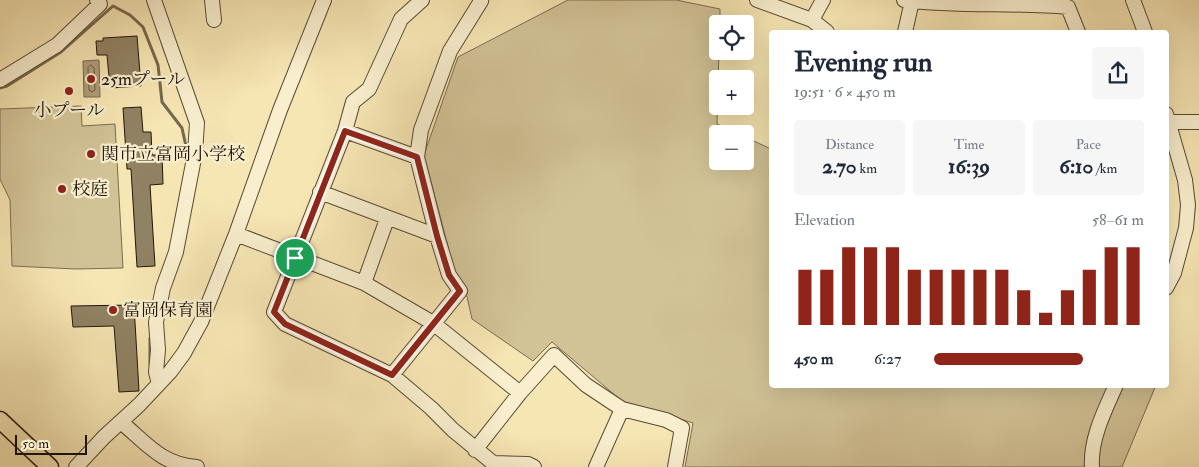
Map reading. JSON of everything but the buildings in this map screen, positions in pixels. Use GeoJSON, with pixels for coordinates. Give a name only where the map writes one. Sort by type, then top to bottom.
{"type":"FeatureCollection","features":[{"type":"Feature","properties":{"kind":"main road"},"geometry":{"type":"LineString","coordinates":[[0,420],[50,467]]}},
{"type":"Feature","properties":{"kind":"street"},"geometry":{"type":"LineString","coordinates":[[0,80],[57,45],[100,4],[97,0]]}},
{"type":"Feature","properties":{"kind":"street"},"geometry":{"type":"LineString","coordinates":[[154,0],[198,123],[195,153],[176,252],[163,288],[156,322],[158,350],[156,372],[159,384]]}},
{"type":"Feature","properties":{"kind":"street"},"geometry":{"type":"LineString","coordinates":[[212,0],[214,20]]}},
{"type":"Feature","properties":{"kind":"street"},"geometry":{"type":"LineString","coordinates":[[76,467],[159,384],[184,353],[201,322],[236,234],[280,110],[324,0]]}},
{"type":"Feature","properties":{"kind":"street"},"geometry":{"type":"LineString","coordinates":[[422,0],[401,19],[369,89],[353,102],[345,131],[274,312],[285,324],[392,375],[431,408],[475,450],[493,463],[528,464],[534,467]]}},
{"type":"Feature","properties":{"kind":"street"},"geometry":{"type":"LineString","coordinates":[[392,375],[460,291],[449,275],[417,157],[421,130],[450,51],[480,0]]}},
{"type":"Feature","properties":{"kind":"street"},"geometry":{"type":"LineString","coordinates":[[757,0],[812,20],[824,30]]}},
{"type":"Feature","properties":{"kind":"street"},"geometry":{"type":"LineString","coordinates":[[812,20],[823,0]]}},
{"type":"Feature","properties":{"kind":"street"},"geometry":{"type":"LineString","coordinates":[[905,30],[908,0],[964,5],[1048,5],[1068,7],[1077,30]]}},
{"type":"Feature","properties":{"kind":"street"},"geometry":{"type":"LineString","coordinates":[[1133,0],[1144,30]]}},
{"type":"Feature","properties":{"kind":"street"},"geometry":{"type":"LineString","coordinates":[[1169,118],[1199,122]]}},
{"type":"Feature","properties":{"kind":"street"},"geometry":{"type":"LineString","coordinates":[[1169,125],[1185,180],[1188,205],[1184,237],[1174,274],[1169,283]]}},
{"type":"Feature","properties":{"kind":"street"},"geometry":{"type":"LineString","coordinates":[[345,131],[417,157]]}},
{"type":"Feature","properties":{"kind":"street"},"geometry":{"type":"LineString","coordinates":[[320,192],[387,219],[437,236]]}},
{"type":"Feature","properties":{"kind":"street"},"geometry":{"type":"LineString","coordinates":[[364,283],[387,219]]}},
{"type":"Feature","properties":{"kind":"street"},"geometry":{"type":"LineString","coordinates":[[236,234],[364,283],[433,323],[520,393]]}},
{"type":"Feature","properties":{"kind":"street"},"geometry":{"type":"LineString","coordinates":[[475,450],[520,393],[554,356],[586,384],[622,409],[666,420],[682,428],[675,467]]}},
{"type":"Feature","properties":{"kind":"street"},"geometry":{"type":"LineString","coordinates":[[1092,467],[1091,457],[1100,422],[1115,388]]}},
{"type":"Feature","properties":{"kind":"street"},"geometry":{"type":"LineString","coordinates":[[596,467],[622,409]]}},
{"type":"Feature","properties":{"kind":"street"},"geometry":{"type":"LineString","coordinates":[[121,422],[163,458],[178,465],[197,467]]}},
{"type":"Feature","properties":{"kind":"shaded area"},"geometry":{"type":"Polygon","coordinates":[[[568,0],[676,0],[720,9],[720,15],[709,15],[709,60],[719,60],[718,70],[709,70],[709,115],[717,115],[717,124],[719,125],[709,125],[709,170],[754,170],[754,141],[769,148],[769,388],[1155,388],[1122,467],[685,467],[693,423],[622,401],[552,342],[533,361],[472,319],[465,288],[455,273],[424,155],[458,57],[568,0]]]}},
{"type":"Feature","properties":{"kind":"shaded area","name":"校庭"},"geometry":{"type":"Polygon","coordinates":[[[81,106],[82,126],[115,124],[123,268],[76,269],[12,266],[10,200],[0,179],[0,109],[81,106]]]}},
{"type":"Feature","properties":{"kind":"water","name":"25mプール"},"geometry":{"type":"Polygon","coordinates":[[[99,60],[100,97],[84,97],[83,61],[99,60]]]}},
{"type":"Feature","properties":{"kind":"waterway"},"geometry":{"type":"LineString","coordinates":[[0,88],[7,86],[61,52],[113,6],[130,15],[143,27],[158,65],[162,102],[182,128],[189,160]]}},
{"type":"Feature","properties":{"kind":"waterway"},"geometry":{"type":"LineString","coordinates":[[150,338],[150,364]]}},
{"type":"Feature","properties":{"kind":"place","name":"25mプール"},"geometry":{"type":"Point","coordinates":[91,79]}},
{"type":"Feature","properties":{"kind":"place","name":"小プール"},"geometry":{"type":"Point","coordinates":[69,91]}},
{"type":"Feature","properties":{"kind":"place","name":"関市立富岡小学校"},"geometry":{"type":"Point","coordinates":[91,154]}},
{"type":"Feature","properties":{"kind":"place","name":"校庭"},"geometry":{"type":"Point","coordinates":[62,189]}},
{"type":"Feature","properties":{"kind":"place","name":"富岡保育園"},"geometry":{"type":"Point","coordinates":[113,310]}},
{"type":"Feature","properties":{"kind":"route"},"geometry":{"type":"LineString","coordinates":[[345,131],[417,157],[449,275],[460,291],[392,375],[285,324],[274,312],[295,258],[345,131]]}}]}
